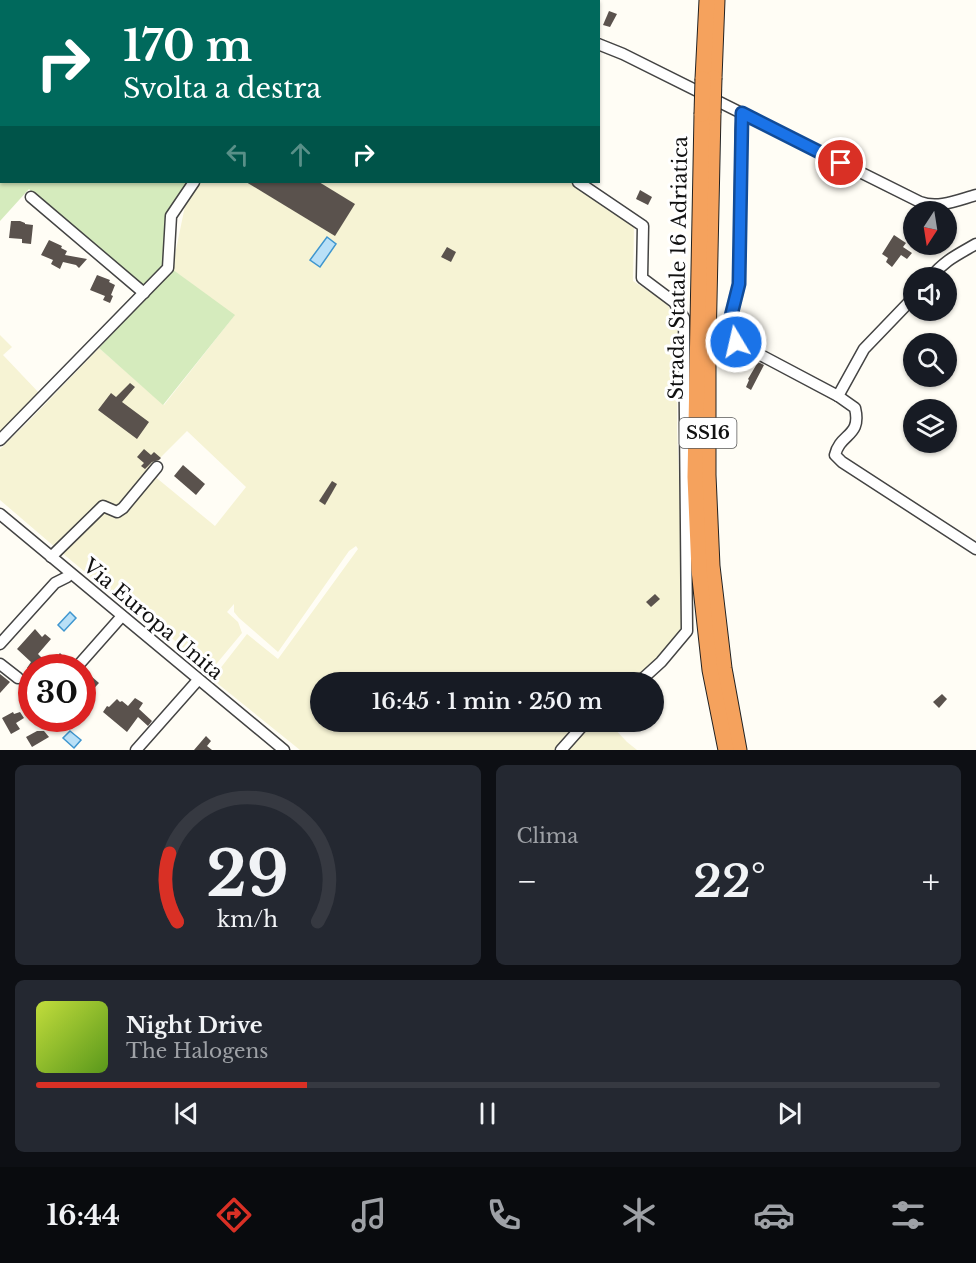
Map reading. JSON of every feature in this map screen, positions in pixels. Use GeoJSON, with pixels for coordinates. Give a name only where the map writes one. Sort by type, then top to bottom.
{"type":"FeatureCollection","features":[{"type":"Feature","properties":{"kind":"highway","name":"Strada Statale 16 Adriatica"},"geometry":{"type":"LineString","coordinates":[[706,0],[709,79]]}},
{"type":"Feature","properties":{"kind":"highway","name":"Strada Statale 16 Adriatica"},"geometry":{"type":"LineString","coordinates":[[717,0],[707,114],[695,477],[699,570],[710,670],[726,750]]}},
{"type":"Feature","properties":{"kind":"highway","name":"Strada Statale 16 Adriatica"},"geometry":{"type":"LineString","coordinates":[[707,114],[708,487],[712,566],[722,656],[739,750]]}},
{"type":"Feature","properties":{"kind":"street"},"geometry":{"type":"LineString","coordinates":[[600,45],[623,54],[926,205],[944,204],[976,195]]}},
{"type":"Feature","properties":{"kind":"street"},"geometry":{"type":"LineString","coordinates":[[742,113],[739,284],[729,324],[730,335],[736,342],[838,396],[855,408],[858,419],[855,428],[837,449],[835,455],[842,462],[976,549]]}},
{"type":"Feature","properties":{"kind":"street"},"geometry":{"type":"LineString","coordinates":[[0,440],[168,268],[171,216],[193,183]]}},
{"type":"Feature","properties":{"kind":"street"},"geometry":{"type":"LineString","coordinates":[[579,183],[643,226],[642,278],[674,302],[684,318],[687,631],[650,672]]}},
{"type":"Feature","properties":{"kind":"street"},"geometry":{"type":"LineString","coordinates":[[31,197],[144,293]]}},
{"type":"Feature","properties":{"kind":"street"},"geometry":{"type":"LineString","coordinates":[[939,267],[976,244]]}},
{"type":"Feature","properties":{"kind":"street"},"geometry":{"type":"LineString","coordinates":[[838,396],[864,350],[903,309]]}},
{"type":"Feature","properties":{"kind":"street"},"geometry":{"type":"LineString","coordinates":[[51,557],[103,506],[117,512],[123,508],[157,467]]}},
{"type":"Feature","properties":{"kind":"street","name":"Via Europa Unita"},"geometry":{"type":"LineString","coordinates":[[0,514],[284,750]]}},
{"type":"Feature","properties":{"kind":"street"},"geometry":{"type":"LineString","coordinates":[[0,644],[55,584],[70,573]]}},
{"type":"Feature","properties":{"kind":"street"},"geometry":{"type":"LineString","coordinates":[[88,654],[122,616]]}},
{"type":"Feature","properties":{"kind":"street"},"geometry":{"type":"LineString","coordinates":[[0,664],[18,678]]}},
{"type":"Feature","properties":{"kind":"street"},"geometry":{"type":"LineString","coordinates":[[136,750],[198,680]]}},
{"type":"Feature","properties":{"kind":"street"},"geometry":{"type":"LineString","coordinates":[[561,750],[577,732]]}},
{"type":"Feature","properties":{"kind":"shaded area"},"geometry":{"type":"Polygon","coordinates":[[[198,183],[577,183],[634,225],[633,281],[664,301],[678,319],[677,430],[685,629],[645,672],[310,672],[310,732],[572,732],[555,750],[300,750],[212,679],[247,634],[278,659],[358,549],[356,546],[349,551],[278,652],[239,618],[234,612],[234,604],[227,612],[238,622],[242,633],[208,674],[199,666],[196,659],[167,634],[157,632],[61,552],[103,512],[114,515],[153,475],[215,526],[246,487],[187,431],[160,458],[124,502],[118,506],[112,506],[103,500],[56,548],[0,500],[0,449],[99,348],[164,405],[234,316],[172,269],[185,206],[198,183]]]}},
{"type":"Feature","properties":{"kind":"shaded area"},"geometry":{"type":"Polygon","coordinates":[[[0,335],[12,347],[3,355],[40,394],[0,437],[0,335]]]}},
{"type":"Feature","properties":{"kind":"shaded area"},"geometry":{"type":"Polygon","coordinates":[[[581,732],[618,732],[637,750],[565,750],[581,732]]]}},
{"type":"Feature","properties":{"kind":"green space"},"geometry":{"type":"Polygon","coordinates":[[[0,183],[188,183],[166,216],[164,267],[144,288],[29,189],[0,221],[0,183]]]}},
{"type":"Feature","properties":{"kind":"green space"},"geometry":{"type":"Polygon","coordinates":[[[172,269],[235,315],[163,405],[99,348],[172,269]]]}},
{"type":"Feature","properties":{"kind":"water"},"geometry":{"type":"Polygon","coordinates":[[[327,237],[336,244],[320,267],[310,260],[327,237]]]}},
{"type":"Feature","properties":{"kind":"water"},"geometry":{"type":"Polygon","coordinates":[[[70,612],[76,618],[64,631],[58,625],[70,612]]]}},
{"type":"Feature","properties":{"kind":"water"},"geometry":{"type":"Polygon","coordinates":[[[71,732],[81,740],[74,748],[63,738],[71,732]]]}},
{"type":"Feature","properties":{"kind":"building"},"geometry":{"type":"Polygon","coordinates":[[[609,11],[617,14],[610,27],[603,25],[609,11]]]}},
{"type":"Feature","properties":{"kind":"building"},"geometry":{"type":"Polygon","coordinates":[[[248,183],[321,183],[355,204],[335,236],[248,183]]]}},
{"type":"Feature","properties":{"kind":"building"},"geometry":{"type":"Polygon","coordinates":[[[640,190],[652,197],[648,205],[636,199],[640,190]]]}},
{"type":"Feature","properties":{"kind":"building"},"geometry":{"type":"Polygon","coordinates":[[[11,221],[33,225],[31,244],[22,243],[22,239],[9,238],[11,221]]]}},
{"type":"Feature","properties":{"kind":"building"},"geometry":{"type":"Polygon","coordinates":[[[894,235],[903,241],[903,255],[910,255],[907,259],[901,255],[892,267],[886,262],[888,258],[882,254],[894,235]]]}},
{"type":"Feature","properties":{"kind":"building"},"geometry":{"type":"Polygon","coordinates":[[[49,240],[62,246],[61,248],[67,251],[65,255],[87,259],[79,268],[63,262],[60,269],[51,264],[53,260],[41,255],[49,240]]]}},
{"type":"Feature","properties":{"kind":"building"},"geometry":{"type":"Polygon","coordinates":[[[447,247],[456,252],[451,262],[441,257],[447,247]]]}},
{"type":"Feature","properties":{"kind":"building"},"geometry":{"type":"Polygon","coordinates":[[[97,275],[110,280],[109,282],[115,285],[110,303],[103,300],[105,296],[90,290],[97,275]]]}},
{"type":"Feature","properties":{"kind":"building"},"geometry":{"type":"Polygon","coordinates":[[[758,362],[764,365],[751,390],[746,387],[748,379],[758,362]]]}},
{"type":"Feature","properties":{"kind":"building"},"geometry":{"type":"Polygon","coordinates":[[[130,383],[135,387],[122,402],[149,422],[137,439],[98,410],[111,393],[116,397],[130,383]]]}},
{"type":"Feature","properties":{"kind":"building"},"geometry":{"type":"Polygon","coordinates":[[[144,449],[151,455],[154,452],[161,458],[152,462],[145,469],[141,466],[144,463],[137,457],[144,449]]]}},
{"type":"Feature","properties":{"kind":"building"},"geometry":{"type":"Polygon","coordinates":[[[183,465],[205,484],[196,495],[174,476],[183,465]]]}},
{"type":"Feature","properties":{"kind":"building"},"geometry":{"type":"Polygon","coordinates":[[[332,481],[337,484],[325,505],[319,501],[332,481]]]}},
{"type":"Feature","properties":{"kind":"building"},"geometry":{"type":"Polygon","coordinates":[[[655,594],[660,599],[651,607],[646,602],[655,594]]]}},
{"type":"Feature","properties":{"kind":"building"},"geometry":{"type":"Polygon","coordinates":[[[35,629],[42,637],[45,634],[51,639],[38,654],[22,654],[17,649],[35,629]]]}},
{"type":"Feature","properties":{"kind":"building"},"geometry":{"type":"Polygon","coordinates":[[[0,674],[10,682],[0,693],[0,674]]]}},
{"type":"Feature","properties":{"kind":"building"},"geometry":{"type":"Polygon","coordinates":[[[942,694],[947,699],[939,708],[933,702],[942,694]]]}},
{"type":"Feature","properties":{"kind":"building"},"geometry":{"type":"Polygon","coordinates":[[[135,698],[143,703],[139,709],[152,721],[148,726],[138,717],[127,732],[103,712],[117,699],[128,706],[135,698]]]}},
{"type":"Feature","properties":{"kind":"building"},"geometry":{"type":"Polygon","coordinates":[[[13,712],[14,714],[18,713],[16,723],[18,730],[11,734],[2,718],[13,712]]]}},
{"type":"Feature","properties":{"kind":"building"},"geometry":{"type":"Polygon","coordinates":[[[35,732],[45,732],[49,737],[32,747],[26,737],[35,732]]]}},
{"type":"Feature","properties":{"kind":"building"},"geometry":{"type":"Polygon","coordinates":[[[206,736],[211,741],[207,746],[212,750],[194,750],[206,736]]]}},
{"type":"Feature","properties":{"kind":"route"},"geometry":{"type":"LineString","coordinates":[[736,342],[730,335],[729,324],[739,284],[742,113],[841,163]]}}]}
